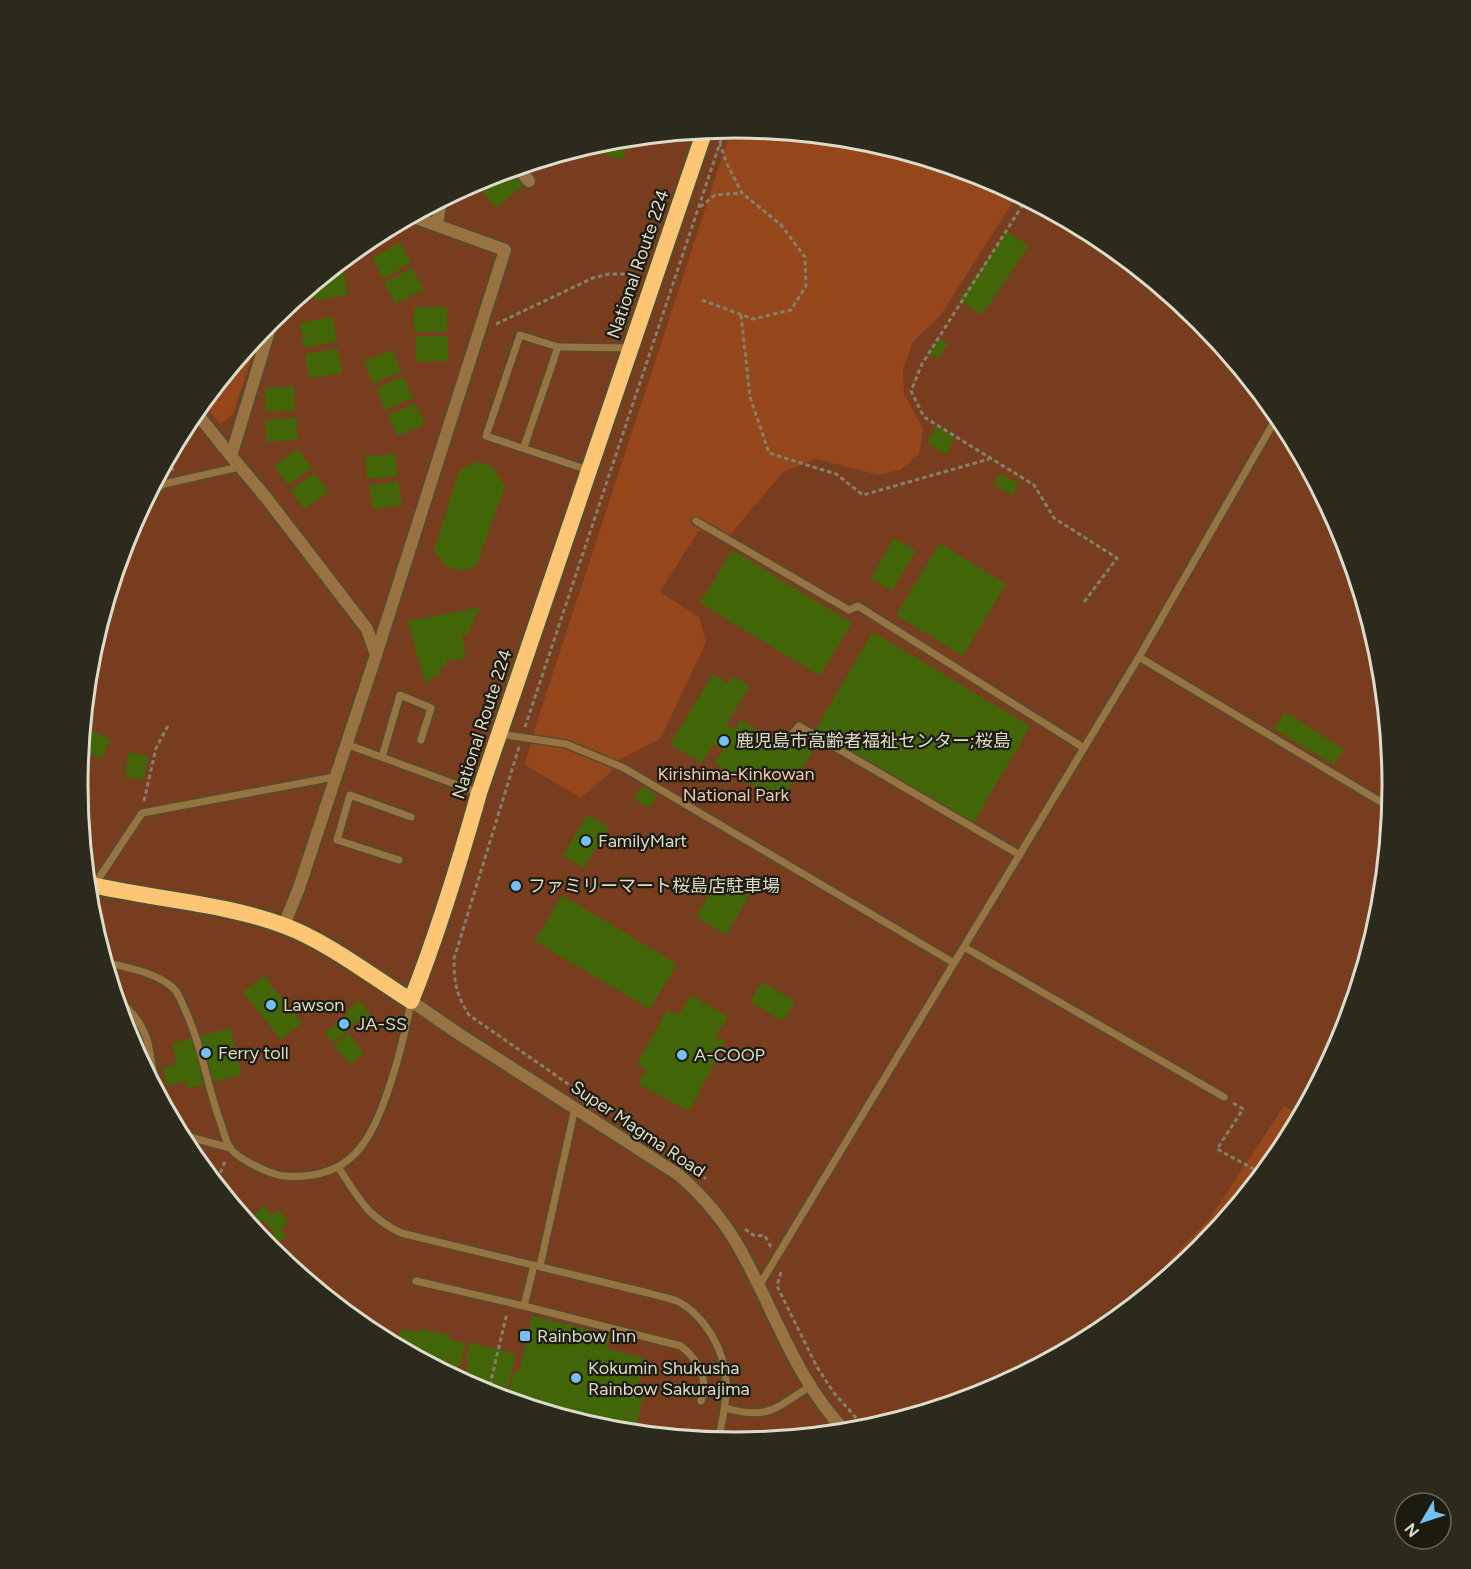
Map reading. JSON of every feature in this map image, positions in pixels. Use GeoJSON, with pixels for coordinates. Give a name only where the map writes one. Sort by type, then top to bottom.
{"type":"FeatureCollection","features":[{"type":"Feature","properties":{"kind":"highway","name":"National Route 224"},"geometry":{"type":"LineString","coordinates":[[411,1001],[454,884],[479,793],[702,139]]}},
{"type":"Feature","properties":{"kind":"highway"},"geometry":{"type":"LineString","coordinates":[[97,886],[240,913],[284,925],[308,936],[411,1001]]}},
{"type":"Feature","properties":{"kind":"street"},"geometry":{"type":"LineString","coordinates":[[523,174],[529,181]]}},
{"type":"Feature","properties":{"kind":"street"},"geometry":{"type":"LineString","coordinates":[[437,225],[440,209]]}},
{"type":"Feature","properties":{"kind":"street"},"geometry":{"type":"LineString","coordinates":[[284,925],[299,888],[376,655],[505,250],[421,219]]}},
{"type":"Feature","properties":{"kind":"street"},"geometry":{"type":"LineString","coordinates":[[231,456],[267,339]]}},
{"type":"Feature","properties":{"kind":"street"},"geometry":{"type":"LineString","coordinates":[[202,420],[271,503],[367,629],[376,655]]}},
{"type":"Feature","properties":{"kind":"street","name":"Super Magma Road"},"geometry":{"type":"LineString","coordinates":[[411,1001],[679,1174],[700,1193],[742,1252],[809,1387],[837,1423]]}},
{"type":"Feature","properties":{"kind":"lane"},"geometry":{"type":"LineString","coordinates":[[588,470],[486,436],[508,369],[520,335],[558,347],[630,348]]}},
{"type":"Feature","properties":{"kind":"lane"},"geometry":{"type":"LineString","coordinates":[[524,447],[558,347]]}},
{"type":"Feature","properties":{"kind":"lane"},"geometry":{"type":"LineString","coordinates":[[758,1287],[1139,657],[1273,424]]}},
{"type":"Feature","properties":{"kind":"lane"},"geometry":{"type":"LineString","coordinates":[[162,485],[239,467]]}},
{"type":"Feature","properties":{"kind":"lane"},"geometry":{"type":"LineString","coordinates":[[696,521],[849,610],[858,606],[1084,748]]}},
{"type":"Feature","properties":{"kind":"lane"},"geometry":{"type":"LineString","coordinates":[[1139,657],[1382,802]]}},
{"type":"Feature","properties":{"kind":"lane"},"geometry":{"type":"LineString","coordinates":[[381,757],[399,695],[431,708],[421,740]]}},
{"type":"Feature","properties":{"kind":"lane"},"geometry":{"type":"LineString","coordinates":[[787,741],[799,726],[1020,855]]}},
{"type":"Feature","properties":{"kind":"lane"},"geometry":{"type":"LineString","coordinates":[[500,734],[566,744],[624,768],[954,963]]}},
{"type":"Feature","properties":{"kind":"lane"},"geometry":{"type":"LineString","coordinates":[[346,744],[479,793]]}},
{"type":"Feature","properties":{"kind":"lane"},"geometry":{"type":"LineString","coordinates":[[96,878],[141,813],[334,777]]}},
{"type":"Feature","properties":{"kind":"lane"},"geometry":{"type":"LineString","coordinates":[[399,860],[337,840],[350,795],[411,817]]}},
{"type":"Feature","properties":{"kind":"lane"},"geometry":{"type":"LineString","coordinates":[[964,947],[1224,1097]]}},
{"type":"Feature","properties":{"kind":"lane"},"geometry":{"type":"LineString","coordinates":[[115,964],[159,977],[177,992],[191,1023],[230,1148]]}},
{"type":"Feature","properties":{"kind":"lane"},"geometry":{"type":"LineString","coordinates":[[194,1138],[230,1148],[260,1169],[279,1176],[305,1178],[338,1167],[353,1156],[375,1126],[403,1044],[411,1001]]}},
{"type":"Feature","properties":{"kind":"lane"},"geometry":{"type":"LineString","coordinates":[[130,1011],[138,1019],[148,1038],[152,1063]]}},
{"type":"Feature","properties":{"kind":"lane"},"geometry":{"type":"LineString","coordinates":[[524,1306],[537,1266],[575,1107]]}},
{"type":"Feature","properties":{"kind":"lane"},"geometry":{"type":"LineString","coordinates":[[338,1167],[366,1208],[381,1223],[401,1233],[648,1293],[680,1303],[700,1318],[716,1341],[724,1361],[725,1408],[720,1431]]}},
{"type":"Feature","properties":{"kind":"lane"},"geometry":{"type":"LineString","coordinates":[[416,1281],[681,1346],[699,1364],[704,1377],[701,1401]]}},
{"type":"Feature","properties":{"kind":"lane"},"geometry":{"type":"LineString","coordinates":[[725,1408],[755,1415],[766,1413],[809,1387]]}},
{"type":"Feature","properties":{"kind":"path"},"geometry":{"type":"LineString","coordinates":[[605,1110],[469,1015],[458,997],[454,981],[454,959],[522,736],[722,138]]}},
{"type":"Feature","properties":{"kind":"path"},"geometry":{"type":"LineString","coordinates":[[702,300],[753,319],[791,310],[806,286],[805,257],[781,225],[742,193],[727,164],[720,143]]}},
{"type":"Feature","properties":{"kind":"path"},"geometry":{"type":"LineString","coordinates":[[698,208],[715,195],[742,193]]}},
{"type":"Feature","properties":{"kind":"path"},"geometry":{"type":"LineString","coordinates":[[1023,204],[922,364],[911,391],[924,417],[1034,485],[1054,518],[1117,558],[1084,602]]}},
{"type":"Feature","properties":{"kind":"path"},"geometry":{"type":"LineString","coordinates":[[478,332],[593,278],[609,274],[629,274]]}},
{"type":"Feature","properties":{"kind":"path"},"geometry":{"type":"LineString","coordinates":[[741,315],[750,397],[769,453],[836,474],[863,495],[989,459]]}},
{"type":"Feature","properties":{"kind":"path"},"geometry":{"type":"LineString","coordinates":[[141,813],[156,748],[169,724]]}},
{"type":"Feature","properties":{"kind":"path"},"geometry":{"type":"LineString","coordinates":[[1224,1097],[1243,1109],[1216,1149],[1255,1170]]}},
{"type":"Feature","properties":{"kind":"path"},"geometry":{"type":"LineString","coordinates":[[220,1175],[230,1148]]}},
{"type":"Feature","properties":{"kind":"path"},"geometry":{"type":"LineString","coordinates":[[688,1164],[698,1170],[711,1185]]}},
{"type":"Feature","properties":{"kind":"path"},"geometry":{"type":"LineString","coordinates":[[745,1229],[753,1235],[765,1236],[782,1269],[777,1286],[817,1367],[834,1393],[858,1420]]}},
{"type":"Feature","properties":{"kind":"path"},"geometry":{"type":"LineString","coordinates":[[490,1383],[509,1303]]}},
{"type":"Feature","properties":{"kind":"green space","name":"Kirishima-Kinkowan National Park"},"geometry":{"type":"Polygon","coordinates":[[[693,139],[778,139],[820,143],[862,150],[943,172],[1022,204],[1059,224],[1129,271],[1162,298],[1222,358],[1249,391],[1296,461],[1316,498],[1348,577],[1360,617],[1370,658],[1381,742],[1381,827],[1377,869],[1370,911],[1348,992],[1316,1071],[1296,1108],[1249,1178],[1222,1211],[1162,1271],[1129,1298],[1059,1345],[1022,1365],[943,1397],[903,1409],[862,1419],[778,1430],[736,1432],[651,1426],[609,1419],[528,1397],[449,1365],[412,1345],[342,1298],[309,1271],[249,1211],[222,1178],[175,1108],[155,1071],[123,992],[111,952],[101,911],[90,827],[88,784],[94,700],[101,658],[123,577],[155,498],[175,461],[222,391],[249,358],[309,298],[342,271],[412,224],[449,204],[528,172],[568,160],[609,150],[693,139]]]}},
{"type":"Feature","properties":{"kind":"shaded area"},"geometry":{"type":"Polygon","coordinates":[[[728,138],[778,139],[862,150],[943,172],[1014,200],[940,316],[913,342],[903,369],[904,394],[923,429],[919,454],[900,470],[879,475],[816,459],[783,472],[725,541],[699,530],[660,592],[699,617],[706,642],[661,738],[619,760],[613,770],[581,798],[525,765],[535,728],[728,138]]]}},
{"type":"Feature","properties":{"kind":"shaded area"},"geometry":{"type":"Polygon","coordinates":[[[253,354],[233,414],[220,424],[209,410],[253,354]]]}},
{"type":"Feature","properties":{"kind":"shaded area"},"geometry":{"type":"Polygon","coordinates":[[[1284,1106],[1294,1111],[1249,1178],[1222,1211],[1166,1267],[1170,1260],[1210,1218],[1284,1106]]]}},
{"type":"Feature","properties":{"kind":"building"},"geometry":{"type":"Polygon","coordinates":[[[626,147],[622,160],[599,153],[626,147]]]}},
{"type":"Feature","properties":{"kind":"building"},"geometry":{"type":"Polygon","coordinates":[[[517,176],[524,185],[496,208],[482,191],[517,176]]]}},
{"type":"Feature","properties":{"kind":"building"},"geometry":{"type":"Polygon","coordinates":[[[1007,231],[1029,246],[982,315],[959,300],[1007,231]]]}},
{"type":"Feature","properties":{"kind":"building"},"geometry":{"type":"Polygon","coordinates":[[[400,242],[411,263],[383,279],[372,258],[400,242]]]}},
{"type":"Feature","properties":{"kind":"building"},"geometry":{"type":"Polygon","coordinates":[[[412,268],[424,289],[396,304],[384,283],[412,268]]]}},
{"type":"Feature","properties":{"kind":"building"},"geometry":{"type":"Polygon","coordinates":[[[344,271],[348,295],[315,301],[314,294],[344,271]]]}},
{"type":"Feature","properties":{"kind":"building"},"geometry":{"type":"Polygon","coordinates":[[[414,307],[447,307],[447,332],[414,332],[414,307]]]}},
{"type":"Feature","properties":{"kind":"building"},"geometry":{"type":"Polygon","coordinates":[[[333,317],[337,342],[304,348],[300,323],[333,317]]]}},
{"type":"Feature","properties":{"kind":"building"},"geometry":{"type":"Polygon","coordinates":[[[416,336],[448,336],[448,361],[416,362],[416,336]]]}},
{"type":"Feature","properties":{"kind":"building"},"geometry":{"type":"Polygon","coordinates":[[[938,338],[948,344],[938,359],[928,352],[938,338]]]}},
{"type":"Feature","properties":{"kind":"building"},"geometry":{"type":"Polygon","coordinates":[[[338,348],[342,373],[309,378],[305,354],[338,348]]]}},
{"type":"Feature","properties":{"kind":"building"},"geometry":{"type":"Polygon","coordinates":[[[392,350],[401,372],[373,384],[364,362],[392,350]]]}},
{"type":"Feature","properties":{"kind":"building"},"geometry":{"type":"Polygon","coordinates":[[[403,376],[413,398],[385,410],[376,389],[403,376]]]}},
{"type":"Feature","properties":{"kind":"building"},"geometry":{"type":"Polygon","coordinates":[[[294,386],[295,411],[266,412],[265,388],[294,386]]]}},
{"type":"Feature","properties":{"kind":"building"},"geometry":{"type":"Polygon","coordinates":[[[415,403],[425,424],[397,436],[388,415],[415,403]]]}},
{"type":"Feature","properties":{"kind":"building"},"geometry":{"type":"Polygon","coordinates":[[[296,417],[298,440],[267,442],[265,420],[296,417]]]}},
{"type":"Feature","properties":{"kind":"building"},"geometry":{"type":"Polygon","coordinates":[[[936,427],[955,437],[946,454],[927,443],[936,427]]]}},
{"type":"Feature","properties":{"kind":"building"},"geometry":{"type":"Polygon","coordinates":[[[298,449],[312,468],[288,485],[274,466],[298,449]]]}},
{"type":"Feature","properties":{"kind":"building"},"geometry":{"type":"Polygon","coordinates":[[[396,454],[397,477],[367,479],[365,456],[396,454]]]}},
{"type":"Feature","properties":{"kind":"building"},"geometry":{"type":"Polygon","coordinates":[[[477,461],[493,467],[505,487],[476,566],[459,571],[445,566],[434,550],[459,471],[477,461]]]}},
{"type":"Feature","properties":{"kind":"building"},"geometry":{"type":"Polygon","coordinates":[[[315,473],[329,492],[304,509],[291,490],[315,473]]]}},
{"type":"Feature","properties":{"kind":"building"},"geometry":{"type":"Polygon","coordinates":[[[1000,473],[1019,484],[1012,496],[993,484],[1000,473]]]}},
{"type":"Feature","properties":{"kind":"building"},"geometry":{"type":"Polygon","coordinates":[[[398,481],[402,505],[373,509],[369,485],[398,481]]]}},
{"type":"Feature","properties":{"kind":"building"},"geometry":{"type":"Polygon","coordinates":[[[894,538],[916,551],[892,591],[871,578],[894,538]]]}},
{"type":"Feature","properties":{"kind":"building"},"geometry":{"type":"Polygon","coordinates":[[[940,543],[1006,584],[963,656],[896,615],[940,543]]]}},
{"type":"Feature","properties":{"kind":"building"},"geometry":{"type":"Polygon","coordinates":[[[732,550],[852,623],[820,676],[700,603],[732,550]]]}},
{"type":"Feature","properties":{"kind":"building"},"geometry":{"type":"Polygon","coordinates":[[[482,607],[474,618],[474,625],[469,626],[469,634],[462,635],[466,659],[446,660],[447,668],[439,668],[440,676],[433,676],[426,684],[407,621],[482,607]]]}},
{"type":"Feature","properties":{"kind":"building"},"geometry":{"type":"Polygon","coordinates":[[[873,632],[1030,726],[973,824],[815,730],[873,632]]]}},
{"type":"Feature","properties":{"kind":"building","name":"鹿児島市高齢者福祉センター;桜島"},"geometry":{"type":"Polygon","coordinates":[[[713,674],[728,684],[732,676],[750,686],[726,725],[735,729],[741,720],[789,748],[796,738],[815,748],[781,802],[714,763],[723,750],[714,744],[702,763],[670,744],[713,674]]]}},
{"type":"Feature","properties":{"kind":"building"},"geometry":{"type":"Polygon","coordinates":[[[1285,712],[1344,749],[1334,765],[1274,729],[1285,712]]]}},
{"type":"Feature","properties":{"kind":"building"},"geometry":{"type":"Polygon","coordinates":[[[91,730],[111,740],[101,759],[89,753],[91,730]]]}},
{"type":"Feature","properties":{"kind":"building"},"geometry":{"type":"Polygon","coordinates":[[[129,752],[148,756],[144,780],[125,777],[129,752]]]}},
{"type":"Feature","properties":{"kind":"building"},"geometry":{"type":"Polygon","coordinates":[[[642,786],[657,795],[649,808],[634,799],[642,786]]]}},
{"type":"Feature","properties":{"kind":"building","name":"FamilyMart"},"geometry":{"type":"Polygon","coordinates":[[[588,814],[609,827],[584,868],[563,855],[588,814]]]}},
{"type":"Feature","properties":{"kind":"building"},"geometry":{"type":"Polygon","coordinates":[[[719,878],[749,895],[727,935],[696,917],[719,878]]]}},
{"type":"Feature","properties":{"kind":"building"},"geometry":{"type":"Polygon","coordinates":[[[562,895],[677,964],[650,1009],[535,941],[562,895]]]}},
{"type":"Feature","properties":{"kind":"building"},"geometry":{"type":"Polygon","coordinates":[[[264,976],[302,1023],[281,1040],[243,992],[264,976]]]}},
{"type":"Feature","properties":{"kind":"building"},"geometry":{"type":"Polygon","coordinates":[[[762,982],[795,1001],[783,1021],[750,1002],[762,982]]]}},
{"type":"Feature","properties":{"kind":"building"},"geometry":{"type":"Polygon","coordinates":[[[691,995],[728,1017],[715,1037],[726,1041],[689,1111],[638,1084],[646,1070],[637,1064],[667,1010],[679,1015],[691,995]]]}},
{"type":"Feature","properties":{"kind":"building"},"geometry":{"type":"Polygon","coordinates":[[[359,1000],[374,1018],[364,1027],[359,1021],[333,1043],[325,1033],[359,1000]]]}},
{"type":"Feature","properties":{"kind":"building","name":"Ferry toll"},"geometry":{"type":"Polygon","coordinates":[[[230,1028],[242,1075],[188,1089],[186,1081],[167,1086],[162,1068],[177,1064],[172,1043],[230,1028]]]}},
{"type":"Feature","properties":{"kind":"building"},"geometry":{"type":"Polygon","coordinates":[[[348,1033],[364,1053],[350,1065],[334,1045],[348,1033]]]}},
{"type":"Feature","properties":{"kind":"building"},"geometry":{"type":"Polygon","coordinates":[[[264,1206],[272,1215],[279,1210],[289,1222],[281,1228],[287,1236],[279,1243],[263,1220],[260,1223],[253,1215],[264,1206]]]}},
{"type":"Feature","properties":{"kind":"building","name":"Kokumin Shukusha Rainbow Sakurajima"},"geometry":{"type":"Polygon","coordinates":[[[532,1316],[610,1335],[607,1349],[645,1358],[638,1388],[645,1389],[637,1424],[568,1409],[509,1390],[514,1371],[519,1372],[532,1316]]]}},
{"type":"Feature","properties":{"kind":"building"},"geometry":{"type":"Polygon","coordinates":[[[401,1329],[419,1332],[422,1329],[449,1335],[451,1340],[466,1343],[461,1363],[457,1368],[399,1337],[401,1329]]]}},
{"type":"Feature","properties":{"kind":"building"},"geometry":{"type":"Polygon","coordinates":[[[470,1342],[516,1354],[507,1389],[466,1372],[469,1360],[466,1359],[470,1342]]]}},
{"type":"Feature","properties":{"kind":"place","name":"鹿児島市高齢者福祉センター;桜島"},"geometry":{"type":"Point","coordinates":[724,741]}},
{"type":"Feature","properties":{"kind":"place","name":"FamilyMart"},"geometry":{"type":"Point","coordinates":[586,841]}},
{"type":"Feature","properties":{"kind":"place","name":"ファミリーマート桜島店駐車場"},"geometry":{"type":"Point","coordinates":[516,886]}},
{"type":"Feature","properties":{"kind":"place","name":"Lawson"},"geometry":{"type":"Point","coordinates":[271,1005]}},
{"type":"Feature","properties":{"kind":"place","name":"JA-SS"},"geometry":{"type":"Point","coordinates":[344,1024]}},
{"type":"Feature","properties":{"kind":"place","name":"Ferry toll"},"geometry":{"type":"Point","coordinates":[206,1053]}},
{"type":"Feature","properties":{"kind":"place","name":"A-COOP"},"geometry":{"type":"Point","coordinates":[682,1055]}},
{"type":"Feature","properties":{"kind":"place","name":"Rainbow Inn"},"geometry":{"type":"Point","coordinates":[525,1336]}},
{"type":"Feature","properties":{"kind":"place","name":"Kokumin Shukusha Rainbow Sakurajima"},"geometry":{"type":"Point","coordinates":[576,1378]}}]}
